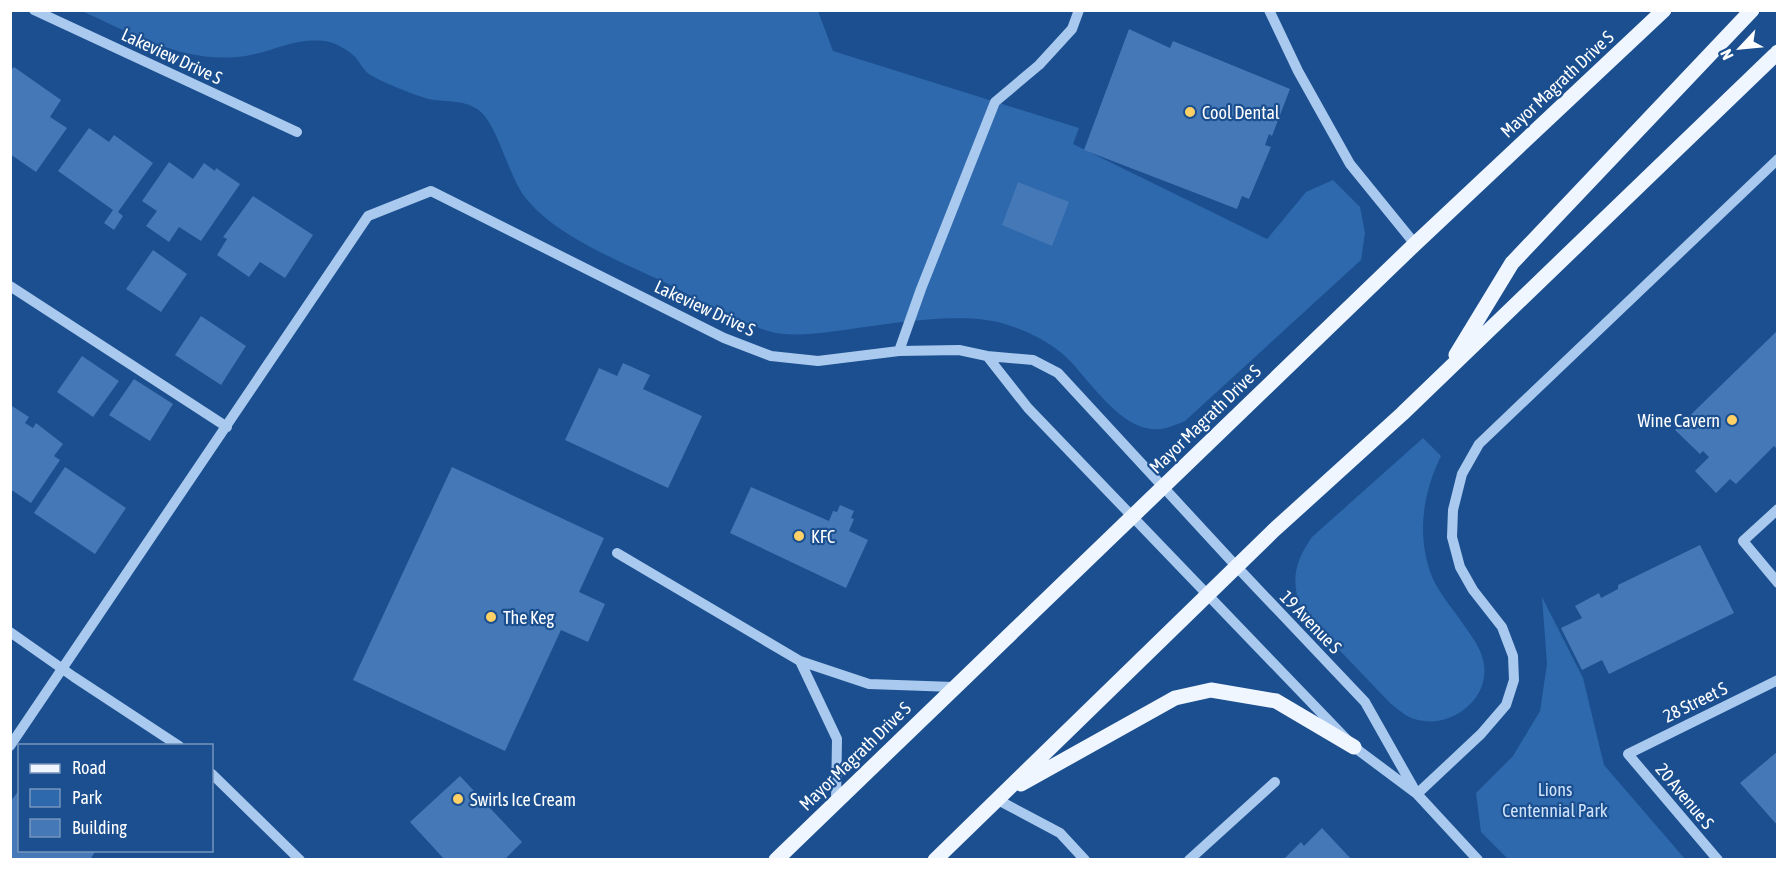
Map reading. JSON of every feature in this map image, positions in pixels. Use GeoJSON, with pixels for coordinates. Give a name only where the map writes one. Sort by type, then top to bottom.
{"type":"FeatureCollection","features":[{"type":"Feature","properties":{"kind":"main road","name":"Mayor Magrath Drive S"},"geometry":{"type":"LineString","coordinates":[[776,860],[1415,244],[1664,10]]}},
{"type":"Feature","properties":{"kind":"main road"},"geometry":{"type":"LineString","coordinates":[[1445,373],[1512,263],[1752,10]]}},
{"type":"Feature","properties":{"kind":"main road"},"geometry":{"type":"LineString","coordinates":[[935,860],[1237,567],[1445,373],[1778,52]]}},
{"type":"Feature","properties":{"kind":"main road"},"geometry":{"type":"LineString","coordinates":[[1000,797],[1175,698],[1211,690],[1276,700],[1354,747]]}},
{"type":"Feature","properties":{"kind":"street","name":"Lakeview Drive S"},"geometry":{"type":"LineString","coordinates":[[34,10],[297,132]]}},
{"type":"Feature","properties":{"kind":"street"},"geometry":{"type":"LineString","coordinates":[[899,351],[995,102],[1039,65],[1072,29],[1079,10]]}},
{"type":"Feature","properties":{"kind":"street"},"geometry":{"type":"LineString","coordinates":[[1269,10],[1298,71],[1350,164],[1415,244]]}},
{"type":"Feature","properties":{"kind":"street"},"geometry":{"type":"LineString","coordinates":[[1417,794],[1481,734],[1506,705],[1515,680],[1513,656],[1503,627],[1473,590],[1460,567],[1452,537],[1453,510],[1462,474],[1479,444],[1778,159]]}},
{"type":"Feature","properties":{"kind":"street","name":"Lakeview Drive S"},"geometry":{"type":"LineString","coordinates":[[226,427],[368,216],[431,192],[724,338],[771,356],[818,361],[899,351],[959,350],[987,356],[1033,360],[1058,373],[1162,487]]}},
{"type":"Feature","properties":{"kind":"street"},"geometry":{"type":"LineString","coordinates":[[10,286],[226,427],[10,746]]}},
{"type":"Feature","properties":{"kind":"street"},"geometry":{"type":"LineString","coordinates":[[987,356],[1028,408],[1132,517]]}},
{"type":"Feature","properties":{"kind":"street","name":"19 Avenue S"},"geometry":{"type":"LineString","coordinates":[[1162,487],[1365,702],[1417,794]]}},
{"type":"Feature","properties":{"kind":"street"},"geometry":{"type":"LineString","coordinates":[[1778,509],[1743,541],[1778,583]]}},
{"type":"Feature","properties":{"kind":"street","name":"19 Avenue S"},"geometry":{"type":"LineString","coordinates":[[1132,517],[1354,747],[1417,794],[1478,860]]}},
{"type":"Feature","properties":{"kind":"street"},"geometry":{"type":"LineString","coordinates":[[617,553],[800,661],[868,684],[954,687]]}},
{"type":"Feature","properties":{"kind":"street"},"geometry":{"type":"LineString","coordinates":[[10,632],[176,744]]}},
{"type":"Feature","properties":{"kind":"street"},"geometry":{"type":"LineString","coordinates":[[800,661],[837,739],[837,801]]}},
{"type":"Feature","properties":{"kind":"street","name":"28 Street S"},"geometry":{"type":"LineString","coordinates":[[1628,754],[1778,680]]}},
{"type":"Feature","properties":{"kind":"street","name":"20 Avenue S"},"geometry":{"type":"LineString","coordinates":[[1628,754],[1718,860]]}},
{"type":"Feature","properties":{"kind":"street"},"geometry":{"type":"LineString","coordinates":[[213,775],[300,860]]}},
{"type":"Feature","properties":{"kind":"street"},"geometry":{"type":"LineString","coordinates":[[1189,860],[1275,782]]}},
{"type":"Feature","properties":{"kind":"street"},"geometry":{"type":"LineString","coordinates":[[1000,797],[1060,833],[1085,860]]}},
{"type":"Feature","properties":{"kind":"green space"},"geometry":{"type":"Polygon","coordinates":[[[706,10],[712,12],[818,11],[833,51],[1079,128],[1073,144],[1267,239],[1306,192],[1333,180],[1360,207],[1365,233],[1361,260],[1185,421],[1161,429],[1147,428],[1134,424],[1109,405],[1068,359],[1055,348],[1008,325],[990,321],[949,318],[796,335],[768,331],[730,316],[592,248],[554,225],[538,211],[519,188],[491,125],[477,109],[461,103],[428,99],[382,81],[367,72],[355,57],[340,46],[314,40],[251,55],[228,58],[206,57],[185,53],[143,39],[82,11],[706,10]]]}},
{"type":"Feature","properties":{"kind":"green space"},"geometry":{"type":"Polygon","coordinates":[[[1423,438],[1441,456],[1429,486],[1423,517],[1424,548],[1428,564],[1439,590],[1472,636],[1484,665],[1484,678],[1474,700],[1455,715],[1443,720],[1431,721],[1411,718],[1391,704],[1301,610],[1295,581],[1301,555],[1312,537],[1423,438]]]}},
{"type":"Feature","properties":{"kind":"green space","name":"Lions Centennial Park"},"geometry":{"type":"Polygon","coordinates":[[[1542,597],[1583,678],[1604,765],[1685,859],[1508,859],[1481,832],[1476,793],[1513,756],[1540,711],[1547,664],[1542,597]]]}},
{"type":"Feature","properties":{"kind":"building","name":"Cool Dental"},"geometry":{"type":"Polygon","coordinates":[[[1129,29],[1170,48],[1173,41],[1290,89],[1272,136],[1269,134],[1265,145],[1271,147],[1249,199],[1242,196],[1237,209],[1084,150],[1129,29]]]}},
{"type":"Feature","properties":{"kind":"building"},"geometry":{"type":"Polygon","coordinates":[[[14,67],[61,100],[50,117],[67,128],[36,172],[10,154],[10,71],[14,67]]]}},
{"type":"Feature","properties":{"kind":"building"},"geometry":{"type":"Polygon","coordinates":[[[89,128],[109,142],[114,135],[153,163],[118,212],[123,216],[114,230],[104,223],[113,210],[58,171],[89,128]]]}},
{"type":"Feature","properties":{"kind":"building"},"geometry":{"type":"Polygon","coordinates":[[[169,162],[193,179],[204,163],[240,184],[201,241],[179,227],[169,242],[146,226],[157,211],[142,201],[169,162]]]}},
{"type":"Feature","properties":{"kind":"building"},"geometry":{"type":"Polygon","coordinates":[[[1018,182],[1069,202],[1052,246],[1002,225],[1018,182]]]}},
{"type":"Feature","properties":{"kind":"building"},"geometry":{"type":"Polygon","coordinates":[[[253,196],[313,235],[285,278],[260,262],[249,277],[217,255],[227,239],[223,237],[253,196]]]}},
{"type":"Feature","properties":{"kind":"building"},"geometry":{"type":"Polygon","coordinates":[[[153,250],[187,274],[161,312],[126,289],[153,250]]]}},
{"type":"Feature","properties":{"kind":"building"},"geometry":{"type":"Polygon","coordinates":[[[201,316],[246,346],[221,385],[175,355],[201,316]]]}},
{"type":"Feature","properties":{"kind":"building","name":"Wine Cavern"},"geometry":{"type":"Polygon","coordinates":[[[1778,330],[1778,450],[1774,446],[1736,484],[1730,479],[1716,493],[1695,471],[1709,457],[1703,451],[1700,454],[1675,430],[1778,330]]]}},
{"type":"Feature","properties":{"kind":"building"},"geometry":{"type":"Polygon","coordinates":[[[82,356],[119,381],[93,417],[57,392],[82,356]]]}},
{"type":"Feature","properties":{"kind":"building"},"geometry":{"type":"Polygon","coordinates":[[[623,363],[650,375],[643,389],[702,416],[668,488],[565,440],[599,368],[617,376],[623,363]]]}},
{"type":"Feature","properties":{"kind":"building"},"geometry":{"type":"Polygon","coordinates":[[[134,379],[173,404],[150,441],[109,415],[134,379]]]}},
{"type":"Feature","properties":{"kind":"building"},"geometry":{"type":"Polygon","coordinates":[[[12,406],[29,417],[25,423],[33,428],[36,423],[63,444],[54,456],[60,460],[31,503],[10,489],[10,408],[12,406]]]}},
{"type":"Feature","properties":{"kind":"building"},"geometry":{"type":"Polygon","coordinates":[[[65,467],[126,508],[95,554],[34,513],[65,467]]]}},
{"type":"Feature","properties":{"kind":"building","name":"The Keg"},"geometry":{"type":"Polygon","coordinates":[[[452,467],[604,538],[579,592],[605,604],[588,642],[561,630],[505,751],[353,680],[452,467]]]}},
{"type":"Feature","properties":{"kind":"building","name":"KFC"},"geometry":{"type":"Polygon","coordinates":[[[751,487],[829,521],[833,511],[837,512],[840,505],[854,511],[851,518],[854,519],[849,531],[868,540],[846,588],[730,533],[751,487]]]}},
{"type":"Feature","properties":{"kind":"building"},"geometry":{"type":"Polygon","coordinates":[[[1700,545],[1734,613],[1609,674],[1602,660],[1582,670],[1561,628],[1582,618],[1575,606],[1599,593],[1601,598],[1618,589],[1618,585],[1700,545]]]}},
{"type":"Feature","properties":{"kind":"building"},"geometry":{"type":"Polygon","coordinates":[[[1778,751],[1778,826],[1740,783],[1778,751]]]}},
{"type":"Feature","properties":{"kind":"building","name":"Swirls Ice Cream"},"geometry":{"type":"Polygon","coordinates":[[[460,776],[522,842],[504,860],[445,860],[410,822],[460,776]]]}},
{"type":"Feature","properties":{"kind":"building"},"geometry":{"type":"Polygon","coordinates":[[[18,792],[18,852],[95,852],[90,860],[10,860],[10,802],[18,792]]]}},
{"type":"Feature","properties":{"kind":"building"},"geometry":{"type":"Polygon","coordinates":[[[1322,828],[1352,860],[1283,860],[1301,842],[1304,846],[1322,828]]]}},
{"type":"Feature","properties":{"kind":"place","name":"Cool Dental"},"geometry":{"type":"Point","coordinates":[1190,112]}},
{"type":"Feature","properties":{"kind":"place","name":"Wine Cavern"},"geometry":{"type":"Point","coordinates":[1732,420]}},
{"type":"Feature","properties":{"kind":"place","name":"KFC"},"geometry":{"type":"Point","coordinates":[799,536]}},
{"type":"Feature","properties":{"kind":"place","name":"The Keg"},"geometry":{"type":"Point","coordinates":[491,617]}},
{"type":"Feature","properties":{"kind":"place","name":"Swirls Ice Cream"},"geometry":{"type":"Point","coordinates":[458,799]}}]}
